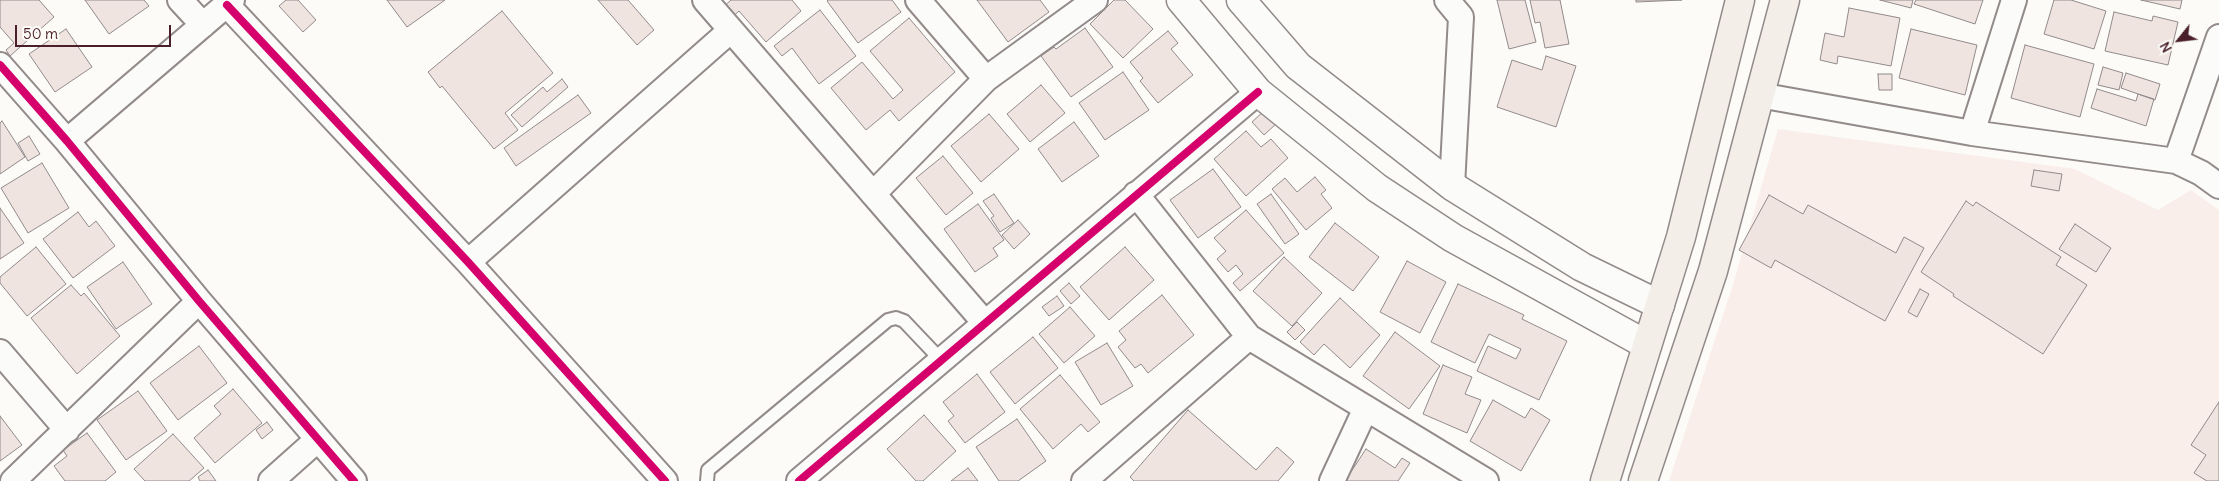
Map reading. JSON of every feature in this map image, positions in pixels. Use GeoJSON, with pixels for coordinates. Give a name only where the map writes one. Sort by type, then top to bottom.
{"type":"FeatureCollection","features":[{"type":"Feature","properties":{"kind":"main road"},"geometry":{"type":"LineString","coordinates":[[1181,0],[1258,92],[1377,188],[1438,228],[1647,345]]}},
{"type":"Feature","properties":{"kind":"main road"},"geometry":{"type":"LineString","coordinates":[[1241,0],[1298,66],[1452,186],[1582,267],[1660,306]]}},
{"type":"Feature","properties":{"kind":"main road"},"geometry":{"type":"LineString","coordinates":[[1605,481],[1681,237],[1740,0]]}},
{"type":"Feature","properties":{"kind":"main road"},"geometry":{"type":"LineString","coordinates":[[1643,481],[1713,272],[1785,0]]}},
{"type":"Feature","properties":{"kind":"street"},"geometry":{"type":"LineString","coordinates":[[180,0],[203,25]]}},
{"type":"Feature","properties":{"kind":"street"},"geometry":{"type":"LineString","coordinates":[[705,0],[985,323]]}},
{"type":"Feature","properties":{"kind":"street"},"geometry":{"type":"LineString","coordinates":[[918,0],[986,79]]}},
{"type":"Feature","properties":{"kind":"street"},"geometry":{"type":"LineString","coordinates":[[872,194],[986,79],[1095,0]]}},
{"type":"Feature","properties":{"kind":"street"},"geometry":{"type":"LineString","coordinates":[[1447,0],[1461,16],[1452,186]]}},
{"type":"Feature","properties":{"kind":"street"},"geometry":{"type":"LineString","coordinates":[[1972,133],[2014,0]]}},
{"type":"Feature","properties":{"kind":"street"},"geometry":{"type":"LineString","coordinates":[[67,141],[229,2],[468,262],[665,481]]}},
{"type":"Feature","properties":{"kind":"street"},"geometry":{"type":"LineString","coordinates":[[468,262],[731,30]]}},
{"type":"Feature","properties":{"kind":"street"},"geometry":{"type":"LineString","coordinates":[[2176,161],[2219,36]]}},
{"type":"Feature","properties":{"kind":"street"},"geometry":{"type":"LineString","coordinates":[[0,65],[67,141],[199,301],[354,481]]}},
{"type":"Feature","properties":{"kind":"street"},"geometry":{"type":"LineString","coordinates":[[798,481],[1258,92]]}},
{"type":"Feature","properties":{"kind":"street"},"geometry":{"type":"LineString","coordinates":[[1760,95],[1972,133],[2176,161],[2201,173],[2219,186]]}},
{"type":"Feature","properties":{"kind":"street"},"geometry":{"type":"LineString","coordinates":[[1136,194],[1249,336],[1486,481]]}},
{"type":"Feature","properties":{"kind":"street"},"geometry":{"type":"LineString","coordinates":[[13,481],[199,301]]}},
{"type":"Feature","properties":{"kind":"street"},"geometry":{"type":"LineString","coordinates":[[1084,481],[1249,336]]}},
{"type":"Feature","properties":{"kind":"street"},"geometry":{"type":"LineString","coordinates":[[0,352],[67,430]]}},
{"type":"Feature","properties":{"kind":"street"},"geometry":{"type":"LineString","coordinates":[[1332,481],[1366,408]]}},
{"type":"Feature","properties":{"kind":"street"},"geometry":{"type":"LineString","coordinates":[[271,481],[317,440]]}},
{"type":"Feature","properties":{"kind":"lane"},"geometry":{"type":"LineString","coordinates":[[707,481],[708,470],[888,320],[896,318],[904,321],[941,360]]}},
{"type":"Feature","properties":{"kind":"shaded area"},"geometry":{"type":"Polygon","coordinates":[[[1778,129],[2075,169],[2158,210],[2191,190],[2219,210],[2219,481],[1669,481],[1734,281],[1778,129]]]}},
{"type":"Feature","properties":{"kind":"building"},"geometry":{"type":"Polygon","coordinates":[[[0,0],[39,0],[54,17],[10,56],[6,50],[14,43],[0,27],[0,0]]]}},
{"type":"Feature","properties":{"kind":"building"},"geometry":{"type":"Polygon","coordinates":[[[85,0],[144,0],[149,6],[109,34],[85,0]]]}},
{"type":"Feature","properties":{"kind":"building"},"geometry":{"type":"Polygon","coordinates":[[[286,0],[298,0],[316,20],[303,32],[279,6],[286,0]]]}},
{"type":"Feature","properties":{"kind":"building"},"geometry":{"type":"Polygon","coordinates":[[[387,0],[445,0],[407,27],[387,0]]]}},
{"type":"Feature","properties":{"kind":"building"},"geometry":{"type":"Polygon","coordinates":[[[598,0],[628,0],[654,30],[637,45],[598,0]]]}},
{"type":"Feature","properties":{"kind":"building"},"geometry":{"type":"Polygon","coordinates":[[[731,0],[792,0],[801,11],[766,42],[739,11],[730,19],[721,9],[731,0]]]}},
{"type":"Feature","properties":{"kind":"building"},"geometry":{"type":"Polygon","coordinates":[[[828,0],[892,0],[901,12],[858,43],[828,0]]]}},
{"type":"Feature","properties":{"kind":"building"},"geometry":{"type":"Polygon","coordinates":[[[977,0],[1040,0],[1049,12],[1008,42],[977,0]]]}},
{"type":"Feature","properties":{"kind":"building"},"geometry":{"type":"Polygon","coordinates":[[[1114,0],[1125,0],[1153,29],[1123,58],[1090,24],[1114,0]]]}},
{"type":"Feature","properties":{"kind":"building"},"geometry":{"type":"Polygon","coordinates":[[[1497,0],[1525,0],[1536,42],[1509,49],[1497,0]]]}},
{"type":"Feature","properties":{"kind":"building"},"geometry":{"type":"Polygon","coordinates":[[[1530,0],[1560,0],[1569,44],[1545,48],[1540,22],[1535,23],[1530,0]]]}},
{"type":"Feature","properties":{"kind":"building"},"geometry":{"type":"Polygon","coordinates":[[[1636,0],[1682,0],[1636,2],[1636,0]]]}},
{"type":"Feature","properties":{"kind":"building"},"geometry":{"type":"Polygon","coordinates":[[[1880,0],[1913,0],[1911,8],[1880,0]]]}},
{"type":"Feature","properties":{"kind":"building"},"geometry":{"type":"Polygon","coordinates":[[[1916,0],[1983,0],[1975,24],[1914,4],[1916,0]]]}},
{"type":"Feature","properties":{"kind":"building"},"geometry":{"type":"Polygon","coordinates":[[[2054,0],[2071,0],[2106,11],[2094,49],[2044,34],[2054,0]]]}},
{"type":"Feature","properties":{"kind":"building"},"geometry":{"type":"Polygon","coordinates":[[[2141,0],[2182,0],[2180,9],[2141,0]]]}},
{"type":"Feature","properties":{"kind":"building"},"geometry":{"type":"Polygon","coordinates":[[[1849,8],[1900,18],[1891,66],[1838,56],[1837,64],[1820,60],[1825,33],[1844,37],[1849,8]]]}},
{"type":"Feature","properties":{"kind":"building"},"geometry":{"type":"Polygon","coordinates":[[[820,10],[856,56],[819,84],[792,48],[782,56],[774,46],[820,10]]]}},
{"type":"Feature","properties":{"kind":"building"},"geometry":{"type":"Polygon","coordinates":[[[502,11],[553,73],[505,113],[518,130],[494,149],[442,86],[440,88],[428,72],[502,11]]]}},
{"type":"Feature","properties":{"kind":"building"},"geometry":{"type":"Polygon","coordinates":[[[2114,12],[2152,21],[2153,16],[2178,22],[2168,65],[2105,51],[2114,12]]]}},
{"type":"Feature","properties":{"kind":"building"},"geometry":{"type":"Polygon","coordinates":[[[909,18],[955,72],[899,121],[890,110],[866,130],[831,88],[862,62],[893,99],[903,90],[870,51],[909,18]]]}},
{"type":"Feature","properties":{"kind":"building"},"geometry":{"type":"Polygon","coordinates":[[[1085,28],[1113,67],[1071,97],[1041,56],[1054,47],[1056,49],[1085,28]]]}},
{"type":"Feature","properties":{"kind":"building"},"geometry":{"type":"Polygon","coordinates":[[[66,29],[92,67],[55,92],[29,54],[66,29]]]}},
{"type":"Feature","properties":{"kind":"building"},"geometry":{"type":"Polygon","coordinates":[[[1911,29],[1977,45],[1965,95],[1899,78],[1911,29]]]}},
{"type":"Feature","properties":{"kind":"building"},"geometry":{"type":"Polygon","coordinates":[[[1168,31],[1178,43],[1171,49],[1193,75],[1158,103],[1140,81],[1143,78],[1130,62],[1168,31]]]}},
{"type":"Feature","properties":{"kind":"building"},"geometry":{"type":"Polygon","coordinates":[[[2025,45],[2094,64],[2080,117],[2011,98],[2025,45]]]}},
{"type":"Feature","properties":{"kind":"building"},"geometry":{"type":"Polygon","coordinates":[[[1546,56],[1576,66],[1556,127],[1497,107],[1512,60],[1542,70],[1546,56]]]}},
{"type":"Feature","properties":{"kind":"building"},"geometry":{"type":"Polygon","coordinates":[[[2103,67],[2123,73],[2119,90],[2098,85],[2103,67]]]}},
{"type":"Feature","properties":{"kind":"building"},"geometry":{"type":"Polygon","coordinates":[[[1123,72],[1149,110],[1105,140],[1079,103],[1123,72]]]}},
{"type":"Feature","properties":{"kind":"building"},"geometry":{"type":"Polygon","coordinates":[[[2126,73],[2160,84],[2155,100],[2121,88],[2126,73]]]}},
{"type":"Feature","properties":{"kind":"building"},"geometry":{"type":"Polygon","coordinates":[[[1878,74],[1892,74],[1892,90],[1879,90],[1878,74]]]}},
{"type":"Feature","properties":{"kind":"building"},"geometry":{"type":"Polygon","coordinates":[[[562,79],[568,87],[522,127],[511,115],[543,87],[547,92],[562,79]]]}},
{"type":"Feature","properties":{"kind":"building"},"geometry":{"type":"Polygon","coordinates":[[[1041,85],[1065,113],[1030,142],[1007,114],[1041,85]]]}},
{"type":"Feature","properties":{"kind":"building"},"geometry":{"type":"Polygon","coordinates":[[[2097,89],[2136,101],[2138,94],[2154,99],[2146,126],[2091,108],[2097,89]]]}},
{"type":"Feature","properties":{"kind":"building"},"geometry":{"type":"Polygon","coordinates":[[[578,95],[591,113],[516,166],[504,148],[578,95]]]}},
{"type":"Feature","properties":{"kind":"building"},"geometry":{"type":"Polygon","coordinates":[[[1265,110],[1277,123],[1264,135],[1252,122],[1265,110]]]}},
{"type":"Feature","properties":{"kind":"building"},"geometry":{"type":"Polygon","coordinates":[[[989,114],[1019,149],[981,182],[951,146],[989,114]]]}},
{"type":"Feature","properties":{"kind":"building"},"geometry":{"type":"Polygon","coordinates":[[[2,121],[25,157],[0,174],[0,123],[2,121]]]}},
{"type":"Feature","properties":{"kind":"building"},"geometry":{"type":"Polygon","coordinates":[[[1074,122],[1099,156],[1062,182],[1038,149],[1074,122]]]}},
{"type":"Feature","properties":{"kind":"building"},"geometry":{"type":"Polygon","coordinates":[[[1246,131],[1261,147],[1271,139],[1288,158],[1246,196],[1214,159],[1246,131]]]}},
{"type":"Feature","properties":{"kind":"building"},"geometry":{"type":"Polygon","coordinates":[[[29,136],[40,154],[28,161],[18,143],[29,136]]]}},
{"type":"Feature","properties":{"kind":"building"},"geometry":{"type":"Polygon","coordinates":[[[943,156],[973,193],[946,215],[916,178],[943,156]]]}},
{"type":"Feature","properties":{"kind":"building"},"geometry":{"type":"Polygon","coordinates":[[[42,163],[69,208],[28,233],[1,188],[42,163]]]}},
{"type":"Feature","properties":{"kind":"building"},"geometry":{"type":"Polygon","coordinates":[[[1213,169],[1241,207],[1198,238],[1170,200],[1213,169]]]}},
{"type":"Feature","properties":{"kind":"building"},"geometry":{"type":"Polygon","coordinates":[[[2034,170],[2062,174],[2059,191],[2031,186],[2034,170]]]}},
{"type":"Feature","properties":{"kind":"building"},"geometry":{"type":"Polygon","coordinates":[[[1315,177],[1326,190],[1321,194],[1332,208],[1306,230],[1272,189],[1285,178],[1297,192],[1315,177]]]}},
{"type":"Feature","properties":{"kind":"building"},"geometry":{"type":"Polygon","coordinates":[[[994,194],[1014,223],[1000,232],[991,218],[994,216],[983,201],[994,194]]]}},
{"type":"Feature","properties":{"kind":"building"},"geometry":{"type":"Polygon","coordinates":[[[1271,194],[1299,234],[1285,244],[1257,204],[1271,194]]]}},
{"type":"Feature","properties":{"kind":"building"},"geometry":{"type":"Polygon","coordinates":[[[1769,195],[1803,214],[1808,205],[1896,253],[1904,237],[1924,248],[1885,321],[1775,260],[1771,268],[1739,250],[1769,195]]]}},
{"type":"Feature","properties":{"kind":"building"},"geometry":{"type":"Polygon","coordinates":[[[1966,201],[1973,206],[1976,202],[2061,257],[2056,265],[2087,285],[2043,354],[1953,296],[1954,294],[1921,272],[1966,201]]]}},
{"type":"Feature","properties":{"kind":"building"},"geometry":{"type":"Polygon","coordinates":[[[978,204],[1004,240],[993,248],[998,256],[975,272],[944,229],[978,204]]]}},
{"type":"Feature","properties":{"kind":"building"},"geometry":{"type":"Polygon","coordinates":[[[0,208],[24,243],[0,259],[0,208]]]}},
{"type":"Feature","properties":{"kind":"building"},"geometry":{"type":"Polygon","coordinates":[[[1246,210],[1284,253],[1240,291],[1233,283],[1243,274],[1236,265],[1228,272],[1217,259],[1226,251],[1214,238],[1246,210]]]}},
{"type":"Feature","properties":{"kind":"building"},"geometry":{"type":"Polygon","coordinates":[[[78,212],[89,227],[96,221],[115,246],[73,278],[43,239],[78,212]]]}},
{"type":"Feature","properties":{"kind":"building"},"geometry":{"type":"Polygon","coordinates":[[[1018,220],[1030,234],[1014,249],[1002,235],[1018,220]]]}},
{"type":"Feature","properties":{"kind":"building"},"geometry":{"type":"Polygon","coordinates":[[[1335,223],[1379,257],[1353,291],[1309,257],[1335,223]]]}},
{"type":"Feature","properties":{"kind":"building"},"geometry":{"type":"Polygon","coordinates":[[[2075,224],[2111,248],[2096,272],[2059,249],[2075,224]]]}},
{"type":"Feature","properties":{"kind":"building"},"geometry":{"type":"Polygon","coordinates":[[[36,247],[66,284],[27,316],[0,283],[0,277],[36,247]]]}},
{"type":"Feature","properties":{"kind":"building"},"geometry":{"type":"Polygon","coordinates":[[[1125,247],[1154,280],[1109,320],[1080,287],[1125,247]]]}},
{"type":"Feature","properties":{"kind":"building"},"geometry":{"type":"Polygon","coordinates":[[[1284,257],[1322,293],[1292,326],[1253,291],[1284,257]]]}},
{"type":"Feature","properties":{"kind":"building"},"geometry":{"type":"Polygon","coordinates":[[[1407,261],[1446,282],[1420,333],[1380,312],[1407,261]]]}},
{"type":"Feature","properties":{"kind":"building"},"geometry":{"type":"Polygon","coordinates":[[[123,262],[152,304],[116,329],[87,287],[123,262]]]}},
{"type":"Feature","properties":{"kind":"building"},"geometry":{"type":"Polygon","coordinates":[[[1069,283],[1080,296],[1071,304],[1060,291],[1069,283]]]}},
{"type":"Feature","properties":{"kind":"building"},"geometry":{"type":"Polygon","coordinates":[[[1458,284],[1524,315],[1522,319],[1567,341],[1539,400],[1477,371],[1488,346],[1516,359],[1521,349],[1489,334],[1475,363],[1431,342],[1458,284]]]}},
{"type":"Feature","properties":{"kind":"building"},"geometry":{"type":"Polygon","coordinates":[[[71,285],[81,296],[84,293],[120,336],[77,374],[31,318],[71,285]]]}},
{"type":"Feature","properties":{"kind":"building"},"geometry":{"type":"Polygon","coordinates":[[[1920,289],[1929,294],[1917,317],[1908,312],[1920,289]]]}},
{"type":"Feature","properties":{"kind":"building"},"geometry":{"type":"Polygon","coordinates":[[[1162,295],[1194,335],[1148,373],[1141,364],[1135,368],[1118,347],[1126,340],[1119,331],[1162,295]]]}},
{"type":"Feature","properties":{"kind":"building"},"geometry":{"type":"Polygon","coordinates":[[[1057,296],[1064,306],[1049,316],[1042,307],[1057,296]]]}},
{"type":"Feature","properties":{"kind":"building"},"geometry":{"type":"Polygon","coordinates":[[[1340,298],[1380,335],[1350,368],[1324,344],[1314,355],[1300,342],[1340,298]]]}},
{"type":"Feature","properties":{"kind":"building"},"geometry":{"type":"Polygon","coordinates":[[[1070,307],[1095,336],[1064,363],[1039,334],[1070,307]]]}},
{"type":"Feature","properties":{"kind":"building"},"geometry":{"type":"Polygon","coordinates":[[[1297,322],[1305,330],[1295,340],[1287,332],[1297,322]]]}},
{"type":"Feature","properties":{"kind":"building"},"geometry":{"type":"Polygon","coordinates":[[[1395,332],[1440,366],[1409,409],[1363,376],[1395,332]]]}},
{"type":"Feature","properties":{"kind":"building"},"geometry":{"type":"Polygon","coordinates":[[[1033,337],[1058,368],[1015,404],[990,372],[1033,337]]]}},
{"type":"Feature","properties":{"kind":"building"},"geometry":{"type":"Polygon","coordinates":[[[1107,343],[1133,386],[1101,405],[1075,362],[1107,343]]]}},
{"type":"Feature","properties":{"kind":"building"},"geometry":{"type":"Polygon","coordinates":[[[199,346],[227,383],[178,420],[150,383],[199,346]]]}},
{"type":"Feature","properties":{"kind":"building"},"geometry":{"type":"Polygon","coordinates":[[[1443,365],[1472,377],[1465,394],[1481,400],[1467,433],[1423,414],[1443,365]]]}},
{"type":"Feature","properties":{"kind":"building"},"geometry":{"type":"Polygon","coordinates":[[[977,374],[1005,412],[965,443],[948,421],[954,416],[943,402],[977,374]]]}},
{"type":"Feature","properties":{"kind":"building"},"geometry":{"type":"Polygon","coordinates":[[[1060,375],[1100,422],[1088,432],[1081,424],[1053,449],[1020,409],[1060,375]]]}},
{"type":"Feature","properties":{"kind":"building"},"geometry":{"type":"Polygon","coordinates":[[[233,389],[262,423],[215,463],[194,438],[221,414],[214,406],[233,389]]]}},
{"type":"Feature","properties":{"kind":"building"},"geometry":{"type":"Polygon","coordinates":[[[138,391],[167,431],[126,460],[97,420],[138,391]]]}},
{"type":"Feature","properties":{"kind":"building"},"geometry":{"type":"Polygon","coordinates":[[[1493,400],[1525,418],[1531,408],[1550,420],[1521,471],[1470,441],[1493,400]]]}},
{"type":"Feature","properties":{"kind":"building"},"geometry":{"type":"Polygon","coordinates":[[[2219,402],[2219,481],[2207,481],[2194,473],[2206,455],[2191,445],[2219,402]]]}},
{"type":"Feature","properties":{"kind":"building"},"geometry":{"type":"Polygon","coordinates":[[[1188,410],[1256,470],[1277,447],[1294,462],[1278,481],[1134,481],[1130,477],[1188,410]]]}},
{"type":"Feature","properties":{"kind":"building"},"geometry":{"type":"Polygon","coordinates":[[[924,415],[956,451],[923,481],[916,481],[887,449],[924,415]]]}},
{"type":"Feature","properties":{"kind":"building"},"geometry":{"type":"Polygon","coordinates":[[[0,416],[22,445],[0,461],[0,416]]]}},
{"type":"Feature","properties":{"kind":"building"},"geometry":{"type":"Polygon","coordinates":[[[1017,419],[1046,461],[1018,481],[999,481],[976,447],[1017,419]]]}},
{"type":"Feature","properties":{"kind":"building"},"geometry":{"type":"Polygon","coordinates":[[[267,422],[273,430],[262,439],[256,430],[267,422]]]}},
{"type":"Feature","properties":{"kind":"building"},"geometry":{"type":"Polygon","coordinates":[[[87,433],[116,472],[105,481],[65,481],[54,466],[67,456],[63,450],[87,433]]]}},
{"type":"Feature","properties":{"kind":"building"},"geometry":{"type":"Polygon","coordinates":[[[173,434],[204,468],[189,481],[145,481],[134,469],[173,434]]]}},
{"type":"Feature","properties":{"kind":"building"},"geometry":{"type":"Polygon","coordinates":[[[1366,449],[1395,468],[1402,458],[1410,463],[1398,481],[1345,481],[1366,449]]]}},
{"type":"Feature","properties":{"kind":"building"},"geometry":{"type":"Polygon","coordinates":[[[968,468],[978,481],[951,481],[968,468]]]}},
{"type":"Feature","properties":{"kind":"building"},"geometry":{"type":"Polygon","coordinates":[[[208,470],[216,481],[200,481],[198,477],[208,470]]]}},
{"type":"Feature","properties":{"kind":"cycle path"},"geometry":{"type":"LineString","coordinates":[[227,5],[468,262],[665,481]]}},
{"type":"Feature","properties":{"kind":"cycle path"},"geometry":{"type":"LineString","coordinates":[[0,65],[67,141],[199,301],[354,481]]}},
{"type":"Feature","properties":{"kind":"cycle path"},"geometry":{"type":"LineString","coordinates":[[799,481],[1258,92]]}}]}
